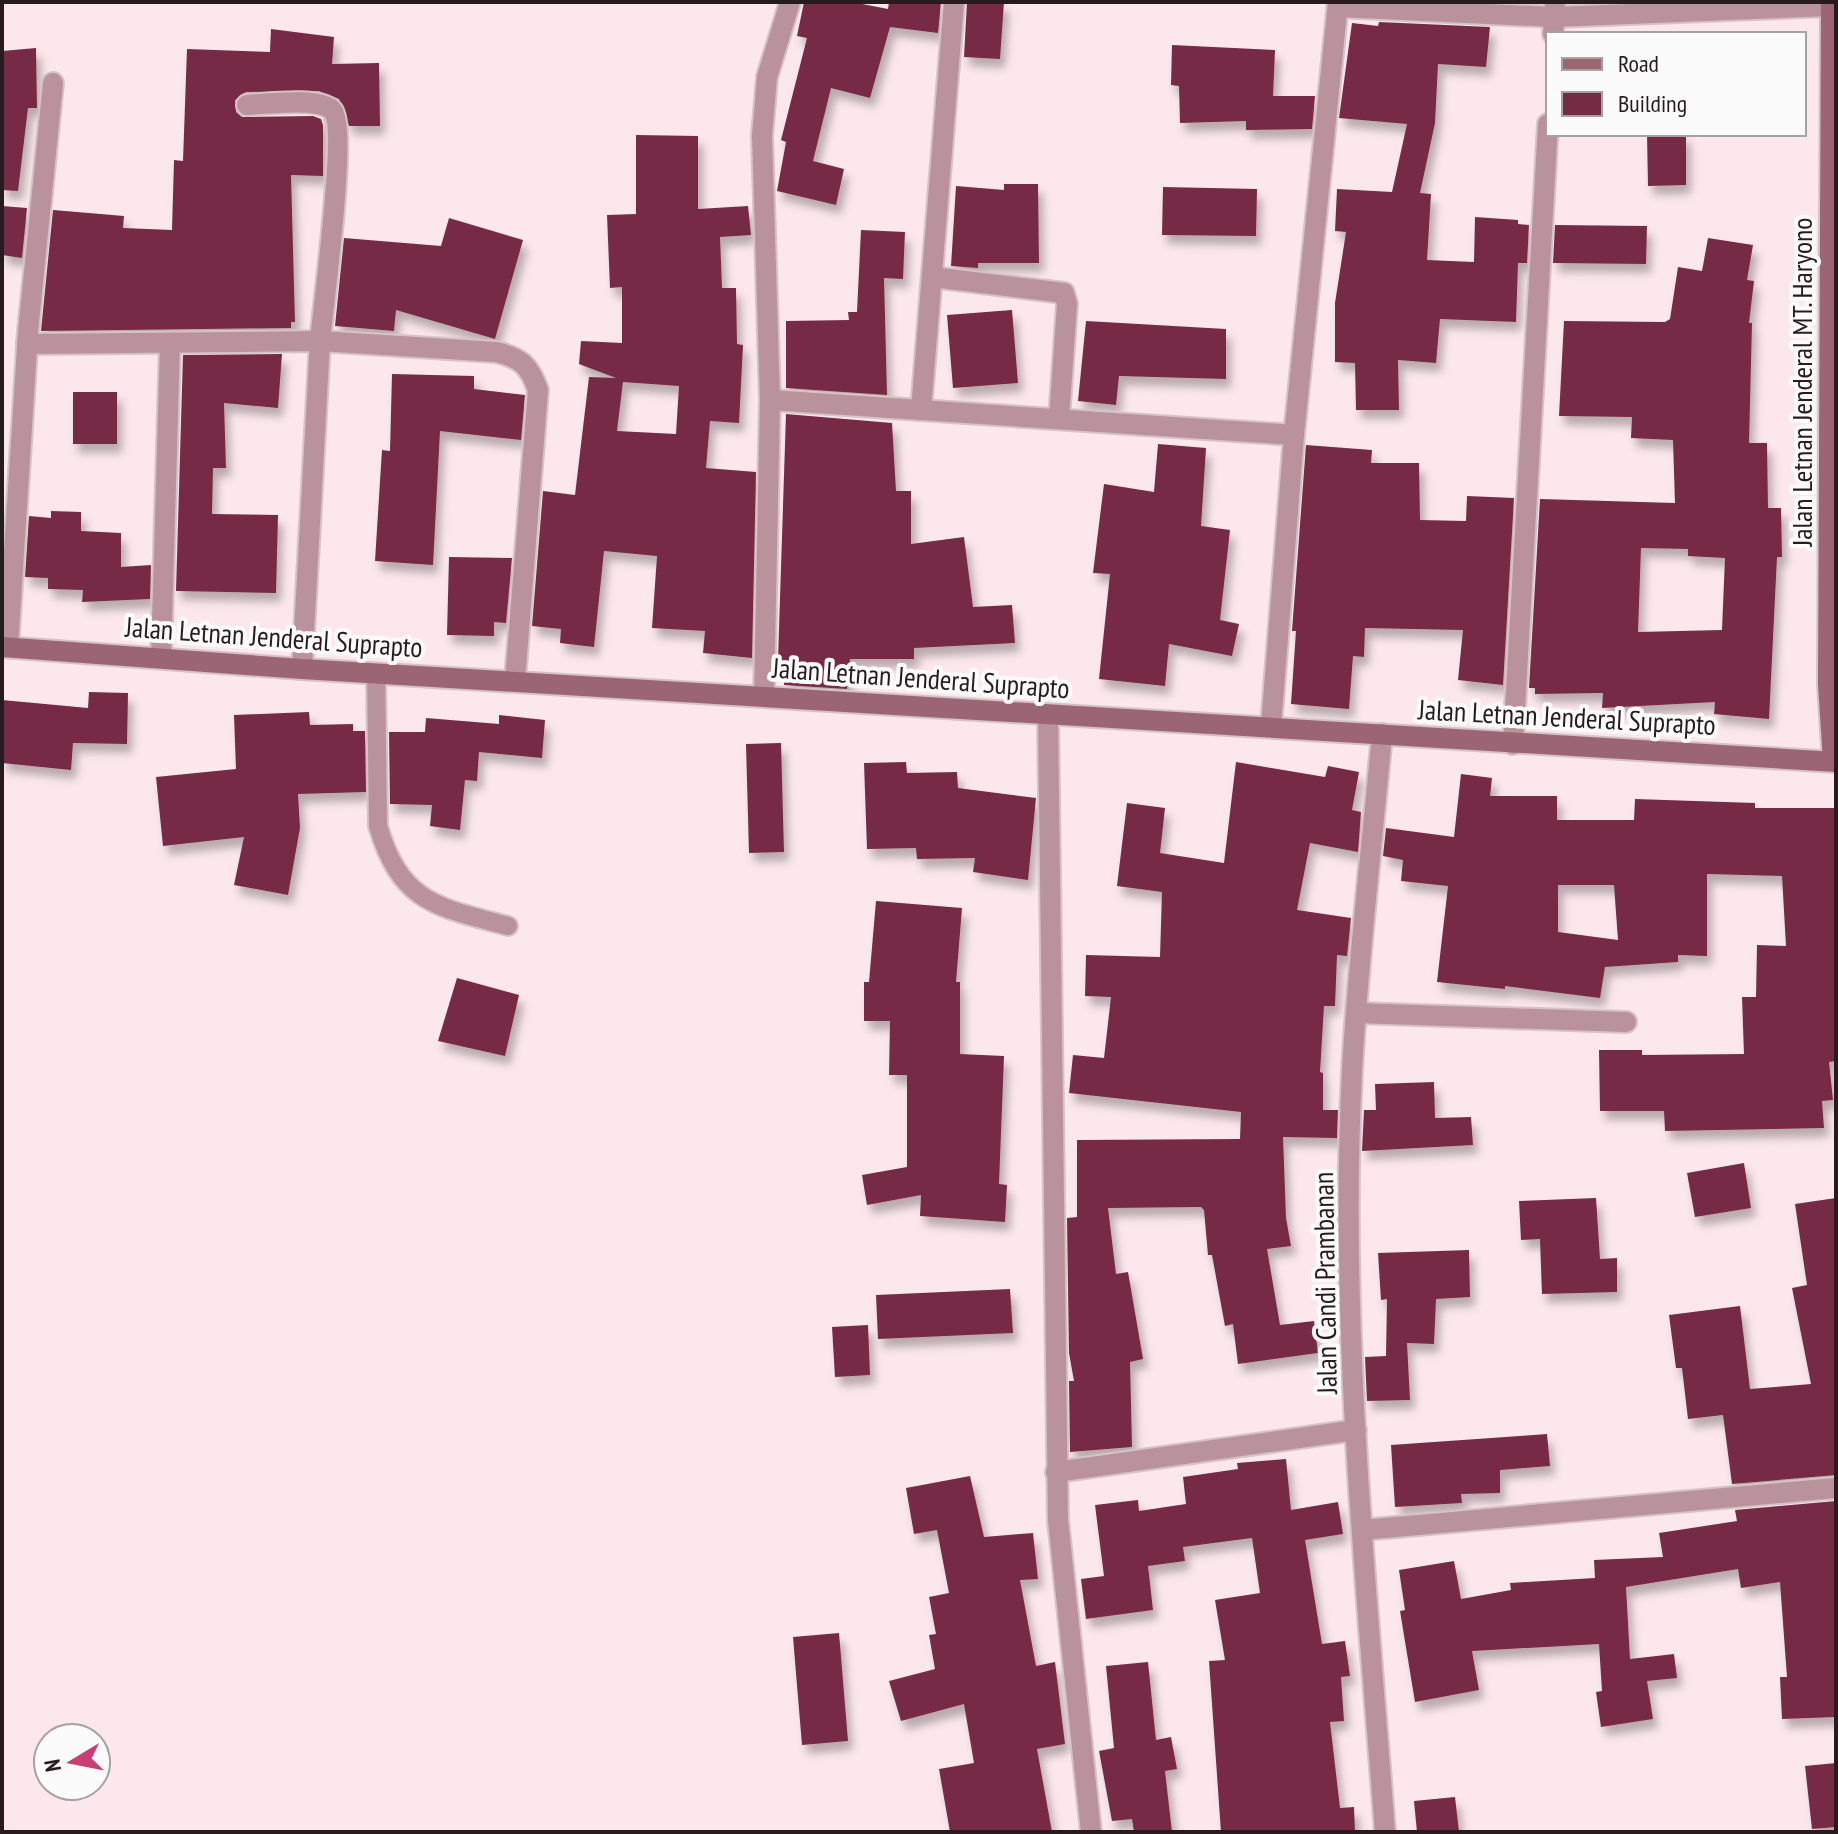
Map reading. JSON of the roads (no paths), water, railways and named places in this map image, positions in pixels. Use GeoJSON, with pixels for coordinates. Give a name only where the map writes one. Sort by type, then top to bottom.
{"type":"FeatureCollection","features":[{"type":"Feature","properties":{"kind":"main road","name":"Jalan Letnan Jenderal MT. Haryono"},"geometry":{"type":"LineString","coordinates":[[1831,4],[1828,684],[1835,761]]}},
{"type":"Feature","properties":{"kind":"main road","name":"Jalan Letnan Jenderal Suprapto"},"geometry":{"type":"LineString","coordinates":[[5,647],[302,669],[1835,761]]}},
{"type":"Feature","properties":{"kind":"street"},"geometry":{"type":"LineString","coordinates":[[764,696],[770,400],[762,136],[767,77],[790,2]]}},
{"type":"Feature","properties":{"kind":"street"},"geometry":{"type":"LineString","coordinates":[[921,410],[954,2]]}},
{"type":"Feature","properties":{"kind":"street"},"geometry":{"type":"LineString","coordinates":[[1271,726],[1294,435],[1338,4],[1554,18],[1831,4]]}},
{"type":"Feature","properties":{"kind":"street"},"geometry":{"type":"LineString","coordinates":[[5,647],[11,612],[27,344],[53,83]]}},
{"type":"Feature","properties":{"kind":"street"},"geometry":{"type":"LineString","coordinates":[[247,105],[310,103],[331,109],[337,117],[339,154],[320,341],[302,669]]}},
{"type":"Feature","properties":{"kind":"street"},"geometry":{"type":"LineString","coordinates":[[1513,744],[1547,136]]}},
{"type":"Feature","properties":{"kind":"street"},"geometry":{"type":"LineString","coordinates":[[932,277],[1064,293],[1067,304],[1059,419]]}},
{"type":"Feature","properties":{"kind":"street"},"geometry":{"type":"LineString","coordinates":[[27,344],[320,341],[496,352],[513,356],[528,366],[538,390],[515,680]]}},
{"type":"Feature","properties":{"kind":"street"},"geometry":{"type":"LineString","coordinates":[[161,657],[170,344]]}},
{"type":"Feature","properties":{"kind":"street"},"geometry":{"type":"LineString","coordinates":[[770,400],[1294,435]]}},
{"type":"Feature","properties":{"kind":"street"},"geometry":{"type":"LineString","coordinates":[[1048,715],[1056,1472],[1091,1832]]}},
{"type":"Feature","properties":{"kind":"street","name":"Jalan Candi Prambanan"},"geometry":{"type":"LineString","coordinates":[[1382,734],[1352,1072],[1351,1283],[1362,1530],[1385,1832]]}},
{"type":"Feature","properties":{"kind":"street"},"geometry":{"type":"LineString","coordinates":[[1357,1013],[1626,1022]]}},
{"type":"Feature","properties":{"kind":"street"},"geometry":{"type":"LineString","coordinates":[[1056,1472],[1356,1430]]}},
{"type":"Feature","properties":{"kind":"street"},"geometry":{"type":"LineString","coordinates":[[1362,1530],[1836,1488]]}},
{"type":"Feature","properties":{"kind":"lane"},"geometry":{"type":"LineString","coordinates":[[376,673],[378,826],[384,844],[417,896],[443,909],[508,926]]}}]}
